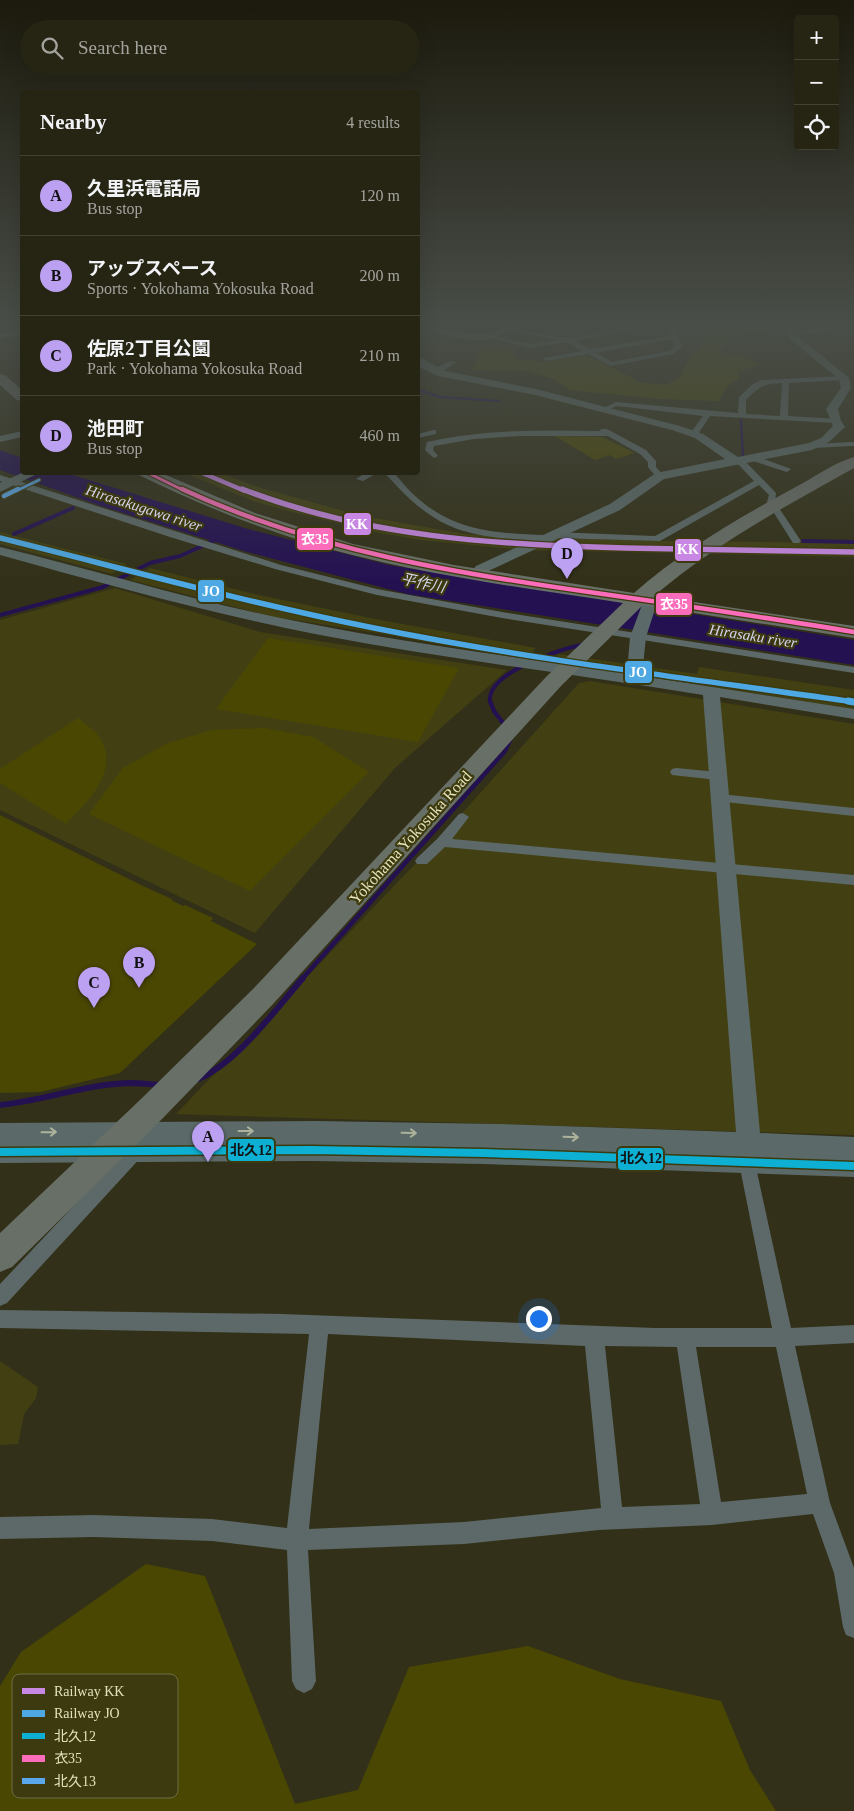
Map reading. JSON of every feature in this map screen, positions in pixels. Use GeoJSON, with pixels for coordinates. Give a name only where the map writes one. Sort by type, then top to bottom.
{"type":"FeatureCollection","features":[{"type":"Feature","properties":{"kind":"highway","name":"Yokohama Yokosuka Road"},"geometry":{"type":"LineString","coordinates":[[0,1240],[207,1040],[291,954],[534,689],[616,609],[665,569],[705,541],[853,452]]}},
{"type":"Feature","properties":{"kind":"highway","name":"Yokohama Yokosuka Road"},"geometry":{"type":"LineString","coordinates":[[0,1256],[225,1036],[301,957],[545,690],[612,622],[675,569],[853,452]]}},
{"type":"Feature","properties":{"kind":"highway"},"geometry":{"type":"LineString","coordinates":[[151,475],[218,506],[315,539],[391,558],[854,632]]}},
{"type":"Feature","properties":{"kind":"highway"},"geometry":{"type":"LineString","coordinates":[[173,475],[226,503],[322,534],[478,572]]}},
{"type":"Feature","properties":{"kind":"highway"},"geometry":{"type":"LineString","coordinates":[[651,600],[854,625]]}},
{"type":"Feature","properties":{"kind":"street"},"geometry":{"type":"LineString","coordinates":[[614,413],[693,434],[738,461],[773,495],[771,502],[796,541]]}},
{"type":"Feature","properties":{"kind":"street"},"geometry":{"type":"LineString","coordinates":[[694,413],[784,418],[837,424]]}},
{"type":"Feature","properties":{"kind":"street"},"geometry":{"type":"LineString","coordinates":[[784,413],[784,418]]}},
{"type":"Feature","properties":{"kind":"street"},"geometry":{"type":"LineString","coordinates":[[833,413],[837,424],[853,452]]}},
{"type":"Feature","properties":{"kind":"street"},"geometry":{"type":"LineString","coordinates":[[693,434],[708,414]]}},
{"type":"Feature","properties":{"kind":"street"},"geometry":{"type":"LineString","coordinates":[[478,572],[550,536],[615,507],[660,476],[812,446],[825,440],[837,424]]}},
{"type":"Feature","properties":{"kind":"street"},"geometry":{"type":"LineString","coordinates":[[420,435],[433,432]]}},
{"type":"Feature","properties":{"kind":"street"},"geometry":{"type":"LineString","coordinates":[[420,441],[430,444],[462,437],[554,432],[607,433],[643,452],[652,461],[652,467],[660,476]]}},
{"type":"Feature","properties":{"kind":"street"},"geometry":{"type":"LineString","coordinates":[[0,440],[20,436]]}},
{"type":"Feature","properties":{"kind":"street"},"geometry":{"type":"LineString","coordinates":[[430,444],[429,450],[434,456]]}},
{"type":"Feature","properties":{"kind":"street"},"geometry":{"type":"LineString","coordinates":[[812,446],[853,452]]}},
{"type":"Feature","properties":{"kind":"street"},"geometry":{"type":"LineString","coordinates":[[753,458],[787,469]]}},
{"type":"Feature","properties":{"kind":"street"},"geometry":{"type":"LineString","coordinates":[[0,480],[20,472]]}},
{"type":"Feature","properties":{"kind":"street"},"geometry":{"type":"LineString","coordinates":[[0,488],[28,475]]}},
{"type":"Feature","properties":{"kind":"street"},"geometry":{"type":"LineString","coordinates":[[360,479],[369,475]]}},
{"type":"Feature","properties":{"kind":"street"},"geometry":{"type":"LineString","coordinates":[[391,475],[413,499],[430,513],[456,527],[482,534],[657,539],[760,481]]}},
{"type":"Feature","properties":{"kind":"street"},"geometry":{"type":"LineString","coordinates":[[0,480],[278,567],[377,592],[611,633],[639,635],[854,670]]}},
{"type":"Feature","properties":{"kind":"street"},"geometry":{"type":"LineString","coordinates":[[0,551],[90,576],[271,621],[483,658],[522,662],[854,714]]}},
{"type":"Feature","properties":{"kind":"street"},"geometry":{"type":"LineString","coordinates":[[634,680],[639,635],[651,600]]}},
{"type":"Feature","properties":{"kind":"street"},"geometry":{"type":"LineString","coordinates":[[711,691],[748,1153],[783,1338],[820,1503],[845,1573],[854,1627]]}},
{"type":"Feature","properties":{"kind":"street"},"geometry":{"type":"LineString","coordinates":[[676,772],[718,776]]}},
{"type":"Feature","properties":{"kind":"street"},"geometry":{"type":"LineString","coordinates":[[720,798],[854,812]]}},
{"type":"Feature","properties":{"kind":"street"},"geometry":{"type":"LineString","coordinates":[[422,861],[442,842],[463,817]]}},
{"type":"Feature","properties":{"kind":"street"},"geometry":{"type":"LineString","coordinates":[[442,842],[854,880]]}},
{"type":"Feature","properties":{"kind":"street"},"geometry":{"type":"LineString","coordinates":[[0,1133],[312,1150],[484,1153],[748,1153],[854,1147]]}},
{"type":"Feature","properties":{"kind":"street"},"geometry":{"type":"LineString","coordinates":[[0,1152],[140,1141]]}},
{"type":"Feature","properties":{"kind":"street"},"geometry":{"type":"LineString","coordinates":[[0,1296],[140,1141]]}},
{"type":"Feature","properties":{"kind":"street"},"geometry":{"type":"LineString","coordinates":[[748,1153],[854,1166]]}},
{"type":"Feature","properties":{"kind":"street"},"geometry":{"type":"LineString","coordinates":[[0,1319],[319,1325],[684,1338],[783,1338],[854,1334]]}},
{"type":"Feature","properties":{"kind":"street"},"geometry":{"type":"LineString","coordinates":[[304,1681],[297,1540],[319,1325]]}},
{"type":"Feature","properties":{"kind":"street"},"geometry":{"type":"LineString","coordinates":[[594,1335],[613,1519]]}},
{"type":"Feature","properties":{"kind":"street"},"geometry":{"type":"LineString","coordinates":[[684,1338],[712,1514]]}},
{"type":"Feature","properties":{"kind":"street"},"geometry":{"type":"LineString","coordinates":[[0,1528],[94,1526],[212,1530],[297,1540],[464,1533],[613,1519],[712,1514],[820,1503]]}},
{"type":"Feature","properties":{"kind":"shaded area"},"geometry":{"type":"Polygon","coordinates":[[[555,436],[602,437],[635,453],[616,459],[610,455],[595,460],[555,436]]]}},
{"type":"Feature","properties":{"kind":"shaded area"},"geometry":{"type":"Polygon","coordinates":[[[189,475],[225,475],[261,488],[358,515],[465,534],[535,539],[513,549],[421,540],[380,533],[253,501],[189,475]]]}},
{"type":"Feature","properties":{"kind":"shaded area"},"geometry":{"type":"Polygon","coordinates":[[[0,532],[127,564],[112,574],[0,544],[0,532]]]}},
{"type":"Feature","properties":{"kind":"shaded area"},"geometry":{"type":"Polygon","coordinates":[[[556,538],[854,543],[854,557],[529,550],[556,538]]]}},
{"type":"Feature","properties":{"kind":"shaded area"},"geometry":{"type":"Polygon","coordinates":[[[150,568],[254,594],[380,620],[536,648],[528,657],[270,616],[130,580],[150,568]]]}},
{"type":"Feature","properties":{"kind":"shaded area"},"geometry":{"type":"Polygon","coordinates":[[[115,588],[260,632],[507,670],[395,768],[255,933],[0,810],[0,620],[115,588]]]}},
{"type":"Feature","properties":{"kind":"shaded area"},"geometry":{"type":"Polygon","coordinates":[[[268,638],[459,668],[418,742],[216,709],[268,638]]]}},
{"type":"Feature","properties":{"kind":"shaded area"},"geometry":{"type":"Polygon","coordinates":[[[559,654],[697,674],[699,667],[854,690],[854,709],[549,661],[559,654]]]}},
{"type":"Feature","properties":{"kind":"shaded area"},"geometry":{"type":"Polygon","coordinates":[[[590,681],[854,724],[854,1135],[176,1114],[438,840],[579,683],[590,681]]]}},
{"type":"Feature","properties":{"kind":"shaded area"},"geometry":{"type":"Polygon","coordinates":[[[78,718],[96,733],[104,745],[105,770],[93,794],[66,824],[0,783],[0,769],[78,718]]]}},
{"type":"Feature","properties":{"kind":"shaded area"},"geometry":{"type":"Polygon","coordinates":[[[265,728],[313,737],[369,772],[250,891],[89,814],[123,768],[168,743],[212,730],[265,728]]]}},
{"type":"Feature","properties":{"kind":"shaded area"},"geometry":{"type":"Polygon","coordinates":[[[0,815],[183,906],[185,905],[213,918],[211,921],[257,944],[120,1073],[40,1092],[0,1093],[0,815]]]}},
{"type":"Feature","properties":{"kind":"shaded area"},"geometry":{"type":"Polygon","coordinates":[[[0,1361],[38,1387],[36,1398],[24,1414],[18,1444],[0,1445],[0,1361]]]}},
{"type":"Feature","properties":{"kind":"shaded area"},"geometry":{"type":"Polygon","coordinates":[[[146,1564],[205,1576],[295,1804],[358,1790],[409,1667],[528,1646],[620,1679],[721,1701],[750,1770],[776,1811],[0,1811],[0,1686],[21,1652],[146,1564]]]}},
{"type":"Feature","properties":{"kind":"water"},"geometry":{"type":"Polygon","coordinates":[[[0,450],[20,457],[20,475],[72,475],[248,529],[389,565],[854,640],[854,665],[407,594],[247,552],[104,507],[0,470],[0,450]]]}},
{"type":"Feature","properties":{"kind":"waterway"},"geometry":{"type":"LineString","coordinates":[[741,420],[743,457]]}},
{"type":"Feature","properties":{"kind":"waterway"},"geometry":{"type":"LineString","coordinates":[[14,534],[73,508]]}},
{"type":"Feature","properties":{"kind":"waterway"},"geometry":{"type":"LineString","coordinates":[[0,615],[103,587],[150,563],[180,556],[218,539]]}},
{"type":"Feature","properties":{"kind":"waterway"},"geometry":{"type":"LineString","coordinates":[[803,541],[854,542]]}},
{"type":"Feature","properties":{"kind":"waterway"},"geometry":{"type":"LineString","coordinates":[[490,701],[492,691],[500,681],[512,672],[544,657],[585,644]]}},
{"type":"Feature","properties":{"kind":"waterway"},"geometry":{"type":"LineString","coordinates":[[490,701],[494,711],[506,727]]}},
{"type":"Feature","properties":{"kind":"waterway"},"geometry":{"type":"LineString","coordinates":[[302,979],[505,751],[510,740]]}},
{"type":"Feature","properties":{"kind":"waterway"},"geometry":{"type":"LineString","coordinates":[[198,1079],[212,1072],[241,1049],[303,978]]}},
{"type":"Feature","properties":{"kind":"waterway"},"geometry":{"type":"LineString","coordinates":[[0,1105],[97,1086],[133,1083],[160,1085]]}},
{"type":"Feature","properties":{"kind":"rail line","name":"KK"},"geometry":{"type":"LineString","coordinates":[[207,475],[279,503],[344,522],[462,540],[581,547],[854,552]]}},
{"type":"Feature","properties":{"kind":"rail line","name":"JO"},"geometry":{"type":"LineString","coordinates":[[0,538],[233,596],[374,628],[494,650],[854,702]]}},
{"type":"Feature","properties":{"kind":"transit line","name":"衣35"},"geometry":{"type":"LineString","coordinates":[[152,475],[208,501],[271,525],[314,539],[380,556],[514,581],[854,632]]}},
{"type":"Feature","properties":{"kind":"transit line","name":"北久13"},"geometry":{"type":"LineString","coordinates":[[4,496],[39,480]]}},
{"type":"Feature","properties":{"kind":"transit line","name":"北久12"},"geometry":{"type":"LineString","coordinates":[[0,1152],[312,1150],[484,1153],[854,1166]]}},
{"type":"Feature","properties":{"kind":"place","name":"池田町"},"geometry":{"type":"Point","coordinates":[567,579]}},
{"type":"Feature","properties":{"kind":"place","name":"アップスペース"},"geometry":{"type":"Point","coordinates":[139,988]}},
{"type":"Feature","properties":{"kind":"place","name":"佐原2丁目公園"},"geometry":{"type":"Point","coordinates":[94,1008]}},
{"type":"Feature","properties":{"kind":"place","name":"久里浜電話局"},"geometry":{"type":"Point","coordinates":[208,1162]}},
{"type":"Feature","properties":{"kind":"water label","name":"Hirasakugawa river"},"geometry":{"type":"Point","coordinates":[144,508]}},
{"type":"Feature","properties":{"kind":"water label","name":"平作川"},"geometry":{"type":"Point","coordinates":[423,583]}},
{"type":"Feature","properties":{"kind":"water label","name":"Hirasaku river"},"geometry":{"type":"Point","coordinates":[753,636]}}]}
